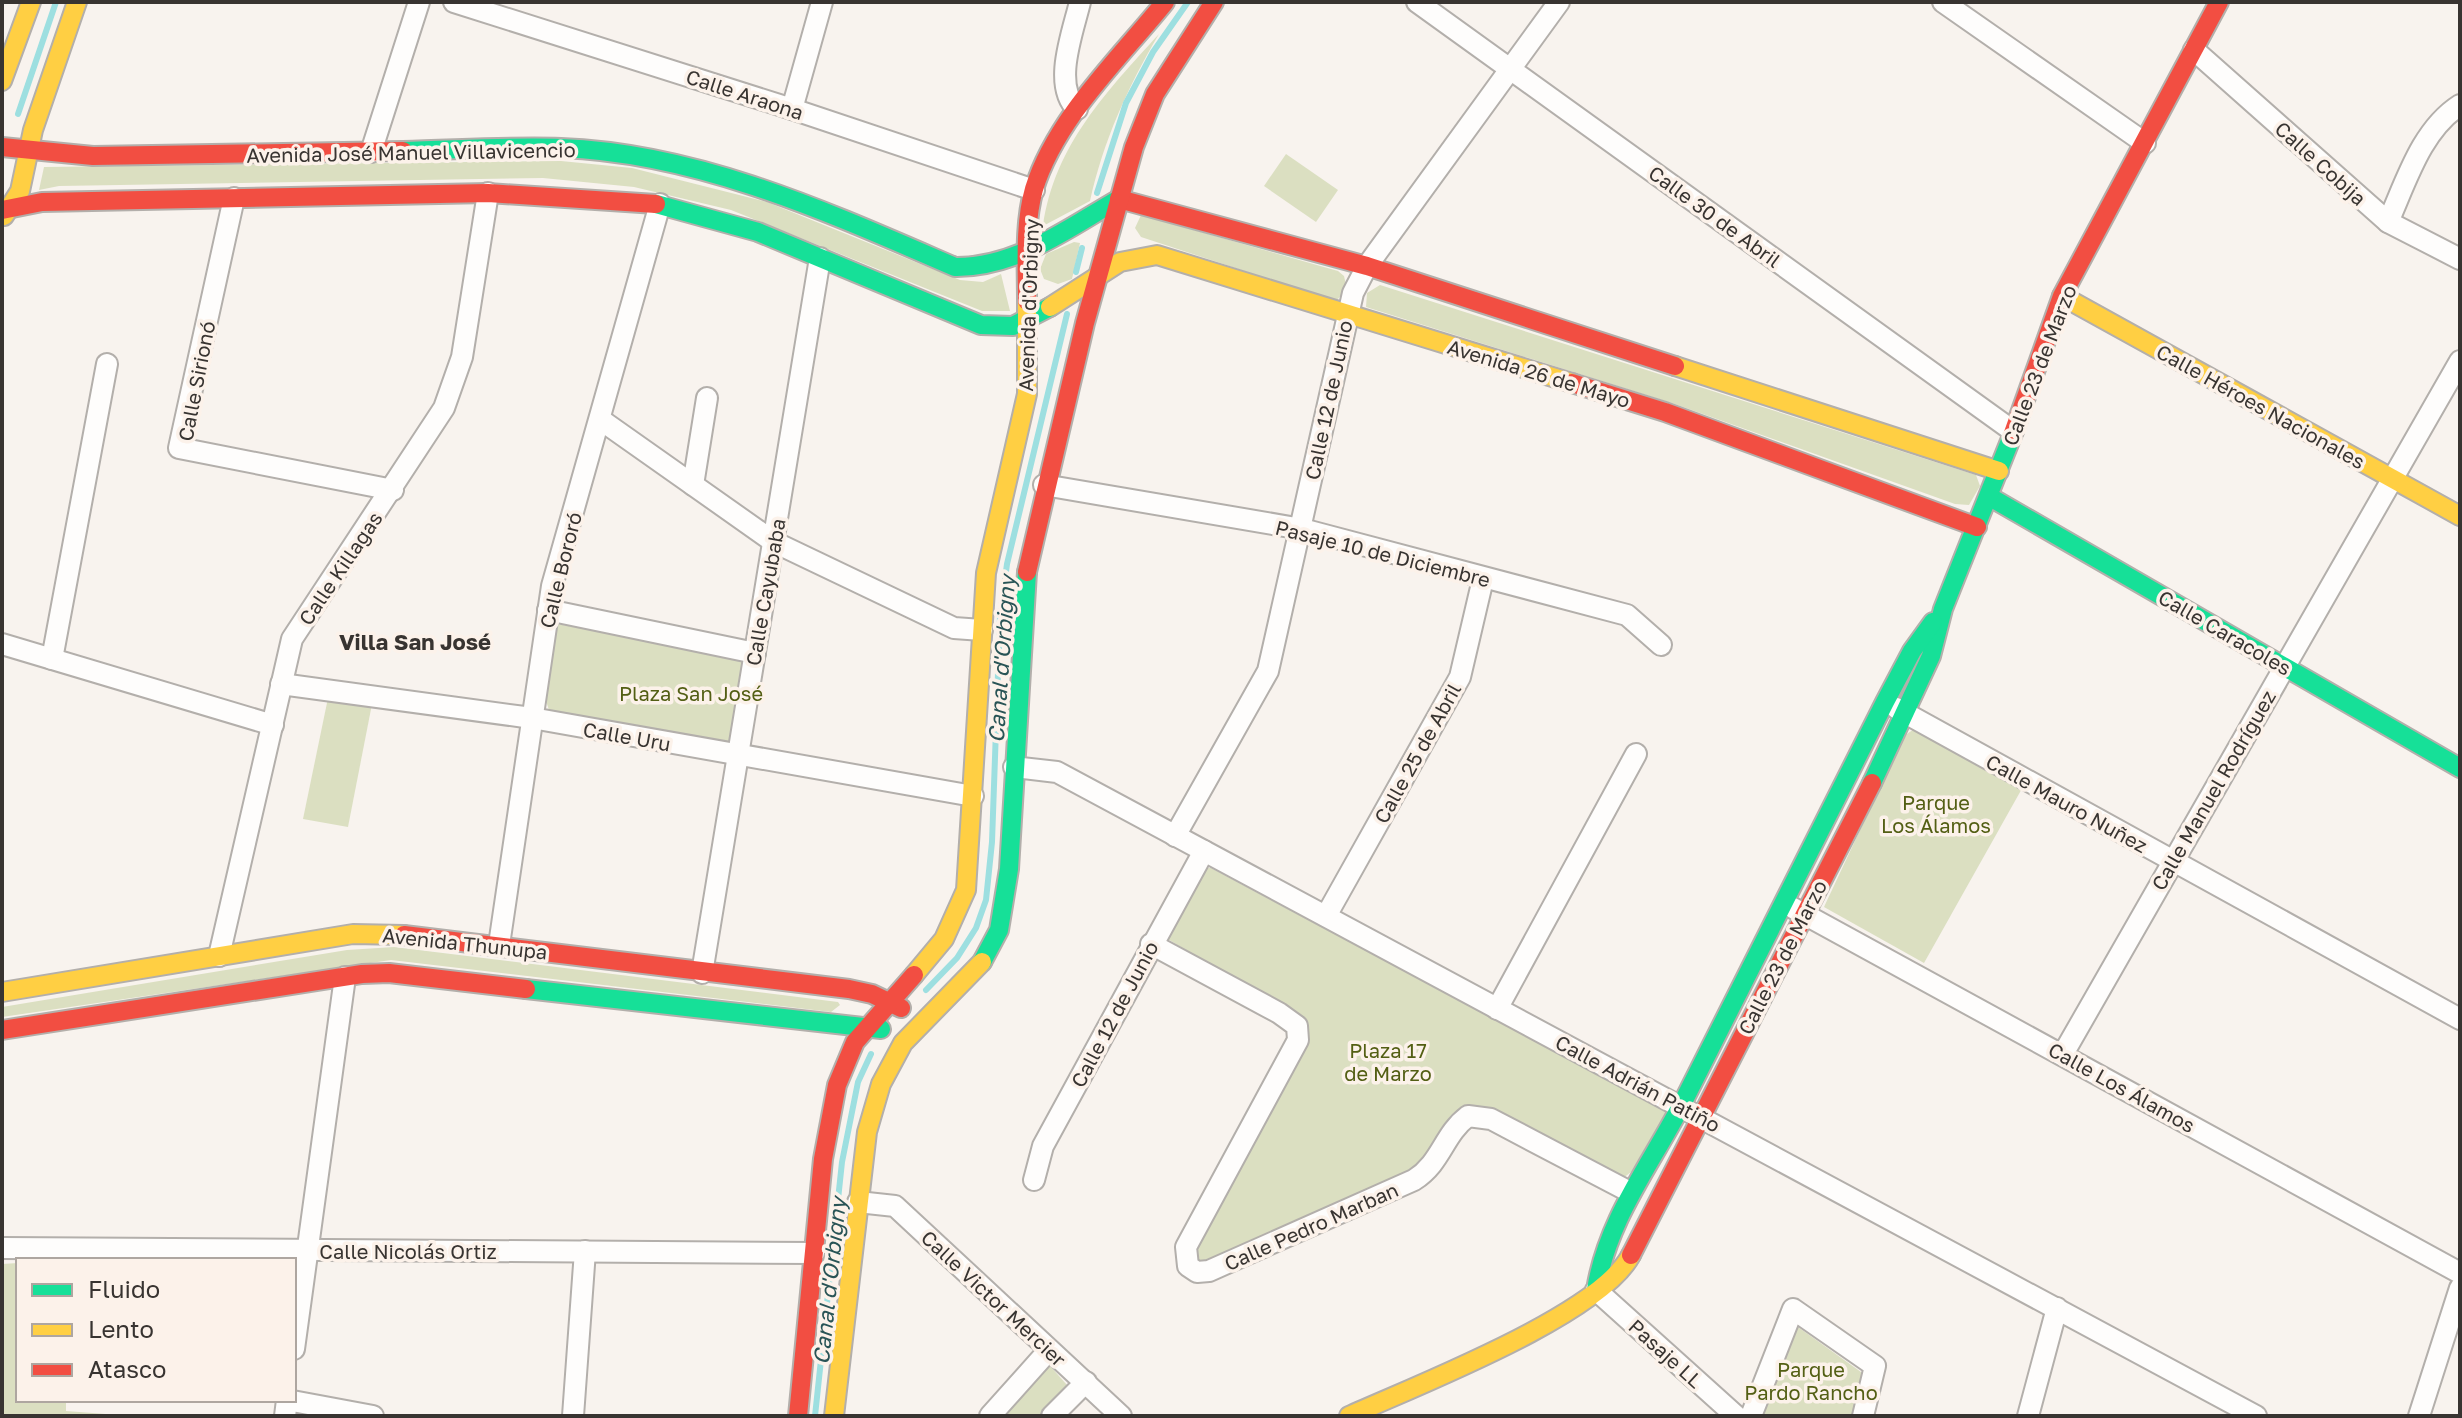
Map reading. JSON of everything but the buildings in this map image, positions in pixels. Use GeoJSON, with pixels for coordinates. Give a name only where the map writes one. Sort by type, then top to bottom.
{"type":"FeatureCollection","features":[{"type":"Feature","properties":{"kind":"street"},"geometry":{"type":"LineString","coordinates":[[2,81],[31,2]]}},
{"type":"Feature","properties":{"kind":"street"},"geometry":{"type":"LineString","coordinates":[[3,214],[20,191],[29,151],[77,2]]}},
{"type":"Feature","properties":{"kind":"street"},"geometry":{"type":"LineString","coordinates":[[371,152],[419,2]]}},
{"type":"Feature","properties":{"kind":"street","name":"Calle Araona"},"geometry":{"type":"LineString","coordinates":[[454,2],[792,109],[1034,190]]}},
{"type":"Feature","properties":{"kind":"street"},"geometry":{"type":"LineString","coordinates":[[792,109],[822,2]]}},
{"type":"Feature","properties":{"kind":"street"},"geometry":{"type":"LineString","coordinates":[[1077,109],[1071,103],[1065,85],[1080,2]]}},
{"type":"Feature","properties":{"kind":"street","name":"Avenida d'Orbigny"},"geometry":{"type":"LineString","coordinates":[[798,1416],[825,1148],[843,1067],[866,1026],[948,937],[961,914],[973,796],[982,630],[994,533],[1027,394],[1027,249],[1034,190],[1040,172],[1077,109],[1165,2]]}},
{"type":"Feature","properties":{"kind":"street","name":"Avenida d'Orbigny"},"geometry":{"type":"LineString","coordinates":[[834,1416],[867,1132],[881,1084],[903,1043],[985,958],[999,930],[1009,869],[1021,617],[1044,485],[1134,147],[1155,94],[1214,2]]}},
{"type":"Feature","properties":{"kind":"street","name":"Calle 30 de Abril"},"geometry":{"type":"LineString","coordinates":[[1417,2],[2013,431]]}},
{"type":"Feature","properties":{"kind":"street","name":"Calle 12 de Junio"},"geometry":{"type":"LineString","coordinates":[[1175,836],[1268,671],[1302,529],[1346,314],[1367,266],[1559,2]]}},
{"type":"Feature","properties":{"kind":"street"},"geometry":{"type":"LineString","coordinates":[[1943,2],[2145,143]]}},
{"type":"Feature","properties":{"kind":"street","name":"Calle 23 de Marzo"},"geometry":{"type":"LineString","coordinates":[[1359,1414],[1549,1324],[1622,1272],[1907,714],[1931,656],[1943,609],[1990,497],[2062,296],[2219,2]]}},
{"type":"Feature","properties":{"kind":"street","name":"Calle Cobija"},"geometry":{"type":"LineString","coordinates":[[2194,50],[2388,222],[2460,259]]}},
{"type":"Feature","properties":{"kind":"street"},"geometry":{"type":"LineString","coordinates":[[2388,222],[2423,145],[2438,124],[2460,105]]}},
{"type":"Feature","properties":{"kind":"street","name":"Avenida José Manuel Villavicencio"},"geometry":{"type":"LineString","coordinates":[[2,147],[93,156],[562,148],[613,152],[668,161],[771,190],[955,267],[983,269],[1119,199]]}},
{"type":"Feature","properties":{"kind":"street"},"geometry":{"type":"LineString","coordinates":[[3,214],[42,202],[488,193],[553,193],[660,204],[743,227],[981,325],[1011,327],[1098,275]]}},
{"type":"Feature","properties":{"kind":"street","name":"Calle Killagas"},"geometry":{"type":"LineString","coordinates":[[219,956],[292,639],[393,490],[444,408],[462,357],[488,193]]}},
{"type":"Feature","properties":{"kind":"street","name":"Calle Sirionó"},"geometry":{"type":"LineString","coordinates":[[234,198],[179,448],[393,490]]}},
{"type":"Feature","properties":{"kind":"street"},"geometry":{"type":"LineString","coordinates":[[1119,199],[1367,266],[1999,471]]}},
{"type":"Feature","properties":{"kind":"street","name":"Calle Bororó"},"geometry":{"type":"LineString","coordinates":[[499,945],[548,610],[660,204]]}},
{"type":"Feature","properties":{"kind":"street","name":"Avenida 26 de Mayo"},"geometry":{"type":"LineString","coordinates":[[1098,275],[1131,257],[1157,255],[1665,412],[1977,527]]}},
{"type":"Feature","properties":{"kind":"street","name":"Calle Cayubaba"},"geometry":{"type":"LineString","coordinates":[[702,973],[820,258]]}},
{"type":"Feature","properties":{"kind":"street","name":"Calle Héroes Nacionales"},"geometry":{"type":"LineString","coordinates":[[2062,296],[2460,516]]}},
{"type":"Feature","properties":{"kind":"street","name":"Calle Manuel Rodríguez"},"geometry":{"type":"LineString","coordinates":[[2063,1054],[2460,361]]}},
{"type":"Feature","properties":{"kind":"street"},"geometry":{"type":"LineString","coordinates":[[52,659],[107,364]]}},
{"type":"Feature","properties":{"kind":"street"},"geometry":{"type":"LineString","coordinates":[[693,485],[707,398]]}},
{"type":"Feature","properties":{"kind":"street"},"geometry":{"type":"LineString","coordinates":[[601,420],[774,542],[954,628],[982,630]]}},
{"type":"Feature","properties":{"kind":"street","name":"Pasaje 10 de Diciembre"},"geometry":{"type":"LineString","coordinates":[[1044,485],[1302,529],[1627,615],[1661,645]]}},
{"type":"Feature","properties":{"kind":"street","name":"Calle Caracoles"},"geometry":{"type":"LineString","coordinates":[[1990,497],[2460,768]]}},
{"type":"Feature","properties":{"kind":"street","name":"Calle 25 de Abril"},"geometry":{"type":"LineString","coordinates":[[1326,916],[1460,677],[1483,579]]}},
{"type":"Feature","properties":{"kind":"street","name":"Calle 23 de Marzo"},"geometry":{"type":"LineString","coordinates":[[1596,1290],[1599,1259],[1630,1192],[1654,1158],[1912,651],[1943,609]]}},
{"type":"Feature","properties":{"kind":"street"},"geometry":{"type":"LineString","coordinates":[[548,610],[755,653]]}},
{"type":"Feature","properties":{"kind":"street"},"geometry":{"type":"LineString","coordinates":[[2,644],[273,725]]}},
{"type":"Feature","properties":{"kind":"street","name":"Calle Uru"},"geometry":{"type":"LineString","coordinates":[[281,684],[532,718],[973,796]]}},
{"type":"Feature","properties":{"kind":"street","name":"Calle Mauro Nuñez"},"geometry":{"type":"LineString","coordinates":[[1885,702],[2460,1019]]}},
{"type":"Feature","properties":{"kind":"street"},"geometry":{"type":"LineString","coordinates":[[1497,1009],[1636,754]]}},
{"type":"Feature","properties":{"kind":"street","name":"Calle Adrián Patiño"},"geometry":{"type":"LineString","coordinates":[[1014,767],[1057,772],[2256,1416]]}},
{"type":"Feature","properties":{"kind":"street","name":"Calle 12 de Junio"},"geometry":{"type":"LineString","coordinates":[[1034,1180],[1043,1146],[1204,851]]}},
{"type":"Feature","properties":{"kind":"street","name":"Calle Los Álamos"},"geometry":{"type":"LineString","coordinates":[[1784,903],[2460,1273]]}},
{"type":"Feature","properties":{"kind":"street","name":"Avenida Thunupa"},"geometry":{"type":"LineString","coordinates":[[2,992],[219,956],[385,933],[849,989],[889,1000],[920,1024]]}},
{"type":"Feature","properties":{"kind":"street","name":"Calle Pedro Marban"},"geometry":{"type":"LineString","coordinates":[[1151,944],[1279,1013],[1297,1026],[1298,1040],[1186,1247],[1188,1266],[1197,1272],[1209,1271],[1414,1180],[1431,1169],[1450,1136],[1468,1116],[1491,1119],[1630,1192]]}},
{"type":"Feature","properties":{"kind":"street","name":"Avenida Thunupa"},"geometry":{"type":"LineString","coordinates":[[2,1030],[345,977],[422,975],[795,1021],[866,1026],[894,1035],[903,1043]]}},
{"type":"Feature","properties":{"kind":"street"},"geometry":{"type":"LineString","coordinates":[[296,1335],[345,977]]}},
{"type":"Feature","properties":{"kind":"street","name":"Calle Victor Mercier"},"geometry":{"type":"LineString","coordinates":[[858,1202],[895,1206],[1121,1416]]}},
{"type":"Feature","properties":{"kind":"street","name":"Calle Nicolás Ortiz"},"geometry":{"type":"LineString","coordinates":[[2,1248],[814,1253]]}},
{"type":"Feature","properties":{"kind":"street"},"geometry":{"type":"LineString","coordinates":[[573,1416],[585,1251]]}},
{"type":"Feature","properties":{"kind":"street"},"geometry":{"type":"LineString","coordinates":[[2419,1416],[2460,1288]]}},
{"type":"Feature","properties":{"kind":"street","name":"Pasaje LL"},"geometry":{"type":"LineString","coordinates":[[1596,1290],[1736,1416]]}},
{"type":"Feature","properties":{"kind":"street"},"geometry":{"type":"LineString","coordinates":[[2028,1416],[2057,1308]]}},
{"type":"Feature","properties":{"kind":"street"},"geometry":{"type":"LineString","coordinates":[[1751,1416],[1793,1309],[1875,1366],[1863,1416]]}},
{"type":"Feature","properties":{"kind":"street"},"geometry":{"type":"LineString","coordinates":[[990,1416],[1049,1350]]}},
{"type":"Feature","properties":{"kind":"street"},"geometry":{"type":"LineString","coordinates":[[1052,1416],[1086,1382]]}},
{"type":"Feature","properties":{"kind":"street"},"geometry":{"type":"LineString","coordinates":[[296,1402],[373,1416]]}},
{"type":"Feature","properties":{"kind":"green space"},"geometry":{"type":"Polygon","coordinates":[[[1159,34],[1118,115],[1090,201],[1043,226],[1058,170],[1071,145],[1102,99],[1159,34]]]}},
{"type":"Feature","properties":{"kind":"green space"},"geometry":{"type":"Polygon","coordinates":[[[1286,154],[1338,190],[1316,222],[1264,186],[1286,154]]]}},
{"type":"Feature","properties":{"kind":"green space"},"geometry":{"type":"Polygon","coordinates":[[[561,161],[632,168],[767,202],[960,280],[983,282],[1001,274],[1010,311],[982,311],[731,210],[634,187],[543,178],[59,186],[39,190],[44,167],[561,161]]]}},
{"type":"Feature","properties":{"kind":"green space"},"geometry":{"type":"Polygon","coordinates":[[[1141,215],[1338,271],[1344,276],[1347,289],[1336,301],[1141,237],[1135,228],[1141,215]]]}},
{"type":"Feature","properties":{"kind":"green space"},"geometry":{"type":"Polygon","coordinates":[[[1074,242],[1080,243],[1072,279],[1058,284],[1044,279],[1040,269],[1046,254],[1074,242]]]}},
{"type":"Feature","properties":{"kind":"green space"},"geometry":{"type":"Polygon","coordinates":[[[1380,285],[1976,475],[1980,486],[1969,505],[1955,504],[1672,403],[1366,307],[1367,293],[1380,285]]]}},
{"type":"Feature","properties":{"kind":"green space","name":"Plaza San José"},"geometry":{"type":"Polygon","coordinates":[[[558,624],[738,658],[744,665],[731,740],[723,744],[549,710],[544,695],[558,624]]]}},
{"type":"Feature","properties":{"kind":"green space"},"geometry":{"type":"Polygon","coordinates":[[[328,698],[372,704],[348,827],[303,819],[328,698]]]}},
{"type":"Feature","properties":{"kind":"green space","name":"Parque Los Álamos"},"geometry":{"type":"Polygon","coordinates":[[[1917,727],[2024,785],[1924,963],[1824,907],[1904,736],[1917,727]]]}},
{"type":"Feature","properties":{"kind":"green space","name":"Plaza 17 de Marzo"},"geometry":{"type":"Polygon","coordinates":[[[1202,868],[1211,868],[1667,1111],[1631,1172],[1622,1179],[1479,1110],[1426,1165],[1213,1263],[1200,1263],[1195,1250],[1301,1019],[1166,938],[1202,868]]]}},
{"type":"Feature","properties":{"kind":"green space"},"geometry":{"type":"Polygon","coordinates":[[[394,947],[838,1002],[840,1005],[831,1012],[391,960],[2,1017],[2,1007],[347,950],[394,947]]]}},
{"type":"Feature","properties":{"kind":"green space"},"geometry":{"type":"Polygon","coordinates":[[[16,1263],[16,1402],[66,1402],[66,1411],[132,1416],[2,1416],[2,1264],[16,1263]]]}},
{"type":"Feature","properties":{"kind":"green space","name":"Parque Pardo Rancho"},"geometry":{"type":"Polygon","coordinates":[[[1798,1327],[1861,1372],[1863,1383],[1855,1416],[1757,1416],[1790,1333],[1798,1327]]]}},
{"type":"Feature","properties":{"kind":"green space"},"geometry":{"type":"Polygon","coordinates":[[[1044,1366],[1051,1367],[1067,1385],[1041,1416],[998,1416],[1044,1366]]]}},
{"type":"Feature","properties":{"kind":"waterway"},"geometry":{"type":"LineString","coordinates":[[18,114],[56,2]]}},
{"type":"Feature","properties":{"kind":"waterway","name":"Canal d'Orbigny"},"geometry":{"type":"LineString","coordinates":[[1097,193],[1126,103],[1153,52],[1188,2]]}},
{"type":"Feature","properties":{"kind":"waterway","name":"Canal d'Orbigny"},"geometry":{"type":"LineString","coordinates":[[1076,272],[1082,248]]}},
{"type":"Feature","properties":{"kind":"waterway","name":"Canal d'Orbigny"},"geometry":{"type":"LineString","coordinates":[[926,990],[957,958],[976,928],[986,900],[992,842],[1000,617],[1007,564],[1067,314]]}},
{"type":"Feature","properties":{"kind":"waterway","name":"Canal d'Orbigny"},"geometry":{"type":"LineString","coordinates":[[815,1416],[842,1162],[858,1082],[871,1054]]}},
{"type":"Feature","properties":{"kind":"traffic: fast"},"geometry":{"type":"LineString","coordinates":[[403,151],[561,148],[612,152],[663,161],[763,189],[955,267],[977,266],[1020,254],[1061,234],[1119,199]]}},
{"type":"Feature","properties":{"kind":"traffic: fast"},"geometry":{"type":"LineString","coordinates":[[656,204],[758,232],[981,325],[1013,326],[1050,307]]}},
{"type":"Feature","properties":{"kind":"traffic: fast"},"geometry":{"type":"LineString","coordinates":[[1872,783],[1931,656],[1943,609],[2012,436]]}},
{"type":"Feature","properties":{"kind":"traffic: fast"},"geometry":{"type":"LineString","coordinates":[[1990,497],[2460,768]]}},
{"type":"Feature","properties":{"kind":"traffic: fast"},"geometry":{"type":"LineString","coordinates":[[982,962],[999,930],[1009,869],[1027,572]]}},
{"type":"Feature","properties":{"kind":"traffic: fast"},"geometry":{"type":"LineString","coordinates":[[1596,1290],[1610,1240],[1631,1194],[1682,1104],[1885,702],[1912,651],[1933,622]]}},
{"type":"Feature","properties":{"kind":"traffic: fast"},"geometry":{"type":"LineString","coordinates":[[526,989],[881,1029]]}},
{"type":"Feature","properties":{"kind":"traffic: slow"},"geometry":{"type":"LineString","coordinates":[[2,81],[31,2]]}},
{"type":"Feature","properties":{"kind":"traffic: slow"},"geometry":{"type":"LineString","coordinates":[[4,216],[20,191],[33,130],[77,2]]}},
{"type":"Feature","properties":{"kind":"traffic: slow"},"geometry":{"type":"LineString","coordinates":[[1050,307],[1120,262],[1157,255],[1572,383]]}},
{"type":"Feature","properties":{"kind":"traffic: slow"},"geometry":{"type":"LineString","coordinates":[[2062,296],[2460,516]]}},
{"type":"Feature","properties":{"kind":"traffic: slow"},"geometry":{"type":"LineString","coordinates":[[914,975],[944,939],[966,890],[986,573],[1027,394],[1027,301]]}},
{"type":"Feature","properties":{"kind":"traffic: slow"},"geometry":{"type":"LineString","coordinates":[[1675,366],[1999,471]]}},
{"type":"Feature","properties":{"kind":"traffic: slow"},"geometry":{"type":"LineString","coordinates":[[2,992],[353,934],[404,935]]}},
{"type":"Feature","properties":{"kind":"traffic: slow"},"geometry":{"type":"LineString","coordinates":[[834,1416],[867,1132],[881,1084],[903,1043],[982,962]]}},
{"type":"Feature","properties":{"kind":"traffic: slow"},"geometry":{"type":"LineString","coordinates":[[1349,1416],[1459,1368],[1546,1324],[1613,1278],[1631,1255]]}},
{"type":"Feature","properties":{"kind":"traffic: jam"},"geometry":{"type":"LineString","coordinates":[[1027,301],[1029,216],[1034,189],[1044,163],[1090,90],[1165,2]]}},
{"type":"Feature","properties":{"kind":"traffic: jam"},"geometry":{"type":"LineString","coordinates":[[1027,572],[1085,323],[1134,147],[1155,94],[1214,2]]}},
{"type":"Feature","properties":{"kind":"traffic: jam"},"geometry":{"type":"LineString","coordinates":[[2012,436],[2062,296],[2219,2]]}},
{"type":"Feature","properties":{"kind":"traffic: jam"},"geometry":{"type":"LineString","coordinates":[[2,147],[93,156],[403,151]]}},
{"type":"Feature","properties":{"kind":"traffic: jam"},"geometry":{"type":"LineString","coordinates":[[2,210],[42,202],[488,193],[656,204]]}},
{"type":"Feature","properties":{"kind":"traffic: jam"},"geometry":{"type":"LineString","coordinates":[[1119,199],[1367,266],[1675,366]]}},
{"type":"Feature","properties":{"kind":"traffic: jam"},"geometry":{"type":"LineString","coordinates":[[1572,383],[1665,412],[1977,527]]}},
{"type":"Feature","properties":{"kind":"traffic: jam"},"geometry":{"type":"LineString","coordinates":[[1631,1255],[1872,783]]}},
{"type":"Feature","properties":{"kind":"traffic: jam"},"geometry":{"type":"LineString","coordinates":[[404,935],[849,989],[872,994],[901,1008]]}},
{"type":"Feature","properties":{"kind":"traffic: jam"},"geometry":{"type":"LineString","coordinates":[[2,1030],[362,974],[389,973],[526,989]]}},
{"type":"Feature","properties":{"kind":"traffic: jam"},"geometry":{"type":"LineString","coordinates":[[798,1416],[823,1159],[837,1085],[855,1042],[914,975]]}},
{"type":"Feature","properties":{"kind":"district","name":"Villa San José"},"geometry":{"type":"Point","coordinates":[415,641]}}]}
